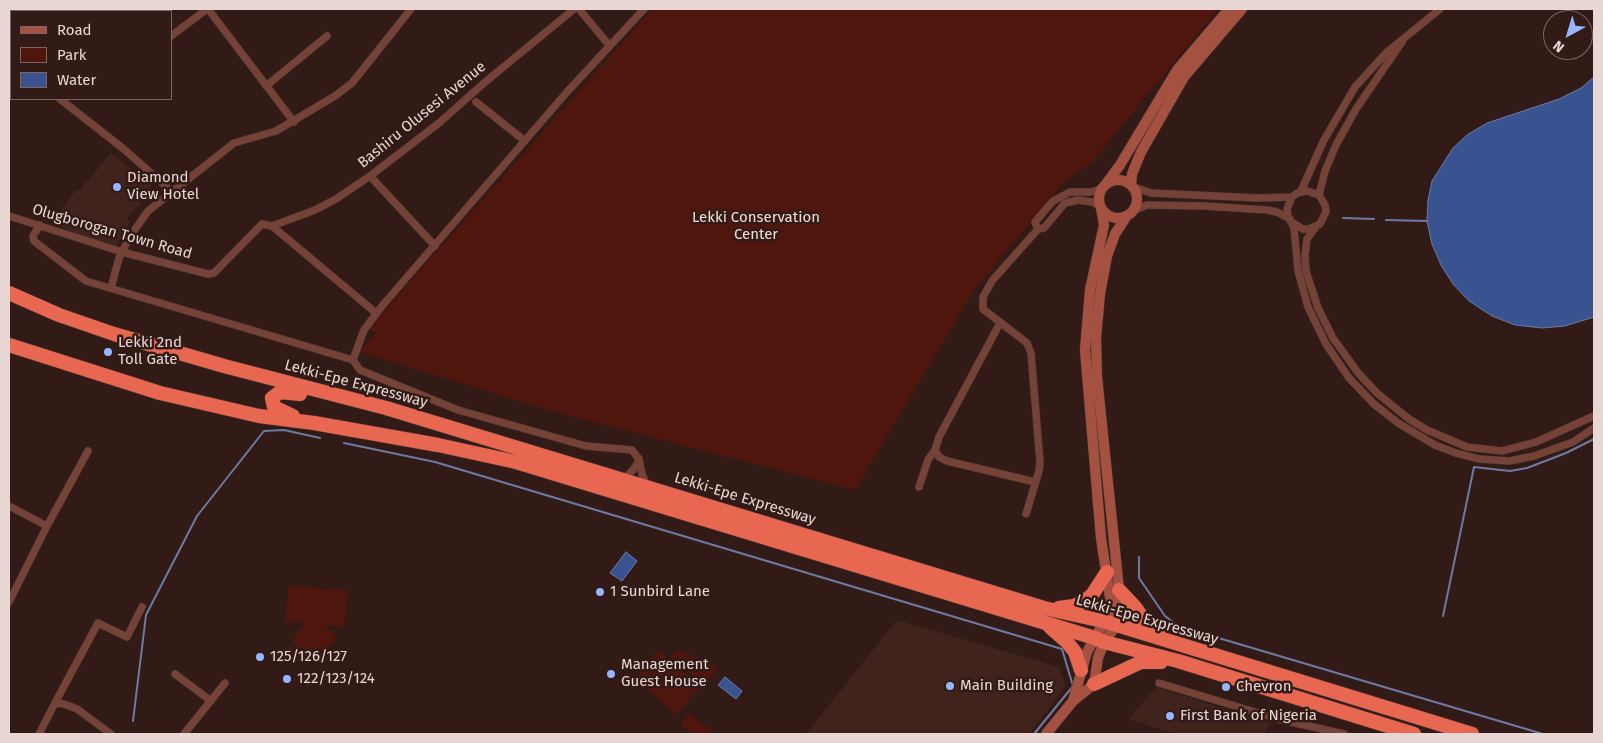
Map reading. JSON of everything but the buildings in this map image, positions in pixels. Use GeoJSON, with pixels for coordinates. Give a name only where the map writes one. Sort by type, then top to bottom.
{"type":"FeatureCollection","features":[{"type":"Feature","properties":{"kind":"highway","name":"Lekki-Epe Expressway"},"geometry":{"type":"LineString","coordinates":[[9,293],[59,315],[114,334],[224,366],[386,408],[1044,608],[1178,661],[1414,734]]}},
{"type":"Feature","properties":{"kind":"highway","name":"Lekki-Epe Expressway"},"geometry":{"type":"LineString","coordinates":[[9,344],[160,393],[260,416],[314,423],[474,452],[516,462],[1046,623],[1169,642],[1472,734]]}},
{"type":"Feature","properties":{"kind":"highway"},"geometry":{"type":"LineString","coordinates":[[314,423],[278,411],[274,407],[272,398],[280,392],[323,398],[337,396]]}},
{"type":"Feature","properties":{"kind":"highway"},"geometry":{"type":"LineString","coordinates":[[1044,608],[1074,606],[1083,602],[1092,595],[1107,572]]}},
{"type":"Feature","properties":{"kind":"highway"},"geometry":{"type":"LineString","coordinates":[[1119,590],[1135,607],[1149,627],[1169,642]]}},
{"type":"Feature","properties":{"kind":"highway"},"geometry":{"type":"LineString","coordinates":[[988,606],[999,604],[1068,624],[1145,642],[1241,671],[1261,671]]}},
{"type":"Feature","properties":{"kind":"highway"},"geometry":{"type":"LineString","coordinates":[[1046,623],[1075,652],[1081,670]]}},
{"type":"Feature","properties":{"kind":"highway"},"geometry":{"type":"LineString","coordinates":[[1094,684],[1141,662],[1178,661]]}},
{"type":"Feature","properties":{"kind":"street"},"geometry":{"type":"LineString","coordinates":[[172,35],[207,9],[294,122]]}},
{"type":"Feature","properties":{"kind":"street"},"geometry":{"type":"LineString","coordinates":[[111,288],[122,252],[129,238],[148,211],[234,143],[276,131],[294,122],[352,83],[411,9]]}},
{"type":"Feature","properties":{"kind":"street","name":"Bashiru Olusesi Avenue"},"geometry":{"type":"LineString","coordinates":[[208,274],[214,273],[262,224],[272,226],[336,199],[370,176],[439,123],[574,9]]}},
{"type":"Feature","properties":{"kind":"street"},"geometry":{"type":"LineString","coordinates":[[579,9],[609,45]]}},
{"type":"Feature","properties":{"kind":"street"},"geometry":{"type":"LineString","coordinates":[[353,360],[364,330],[376,313],[609,45],[644,9]]}},
{"type":"Feature","properties":{"kind":"street"},"geometry":{"type":"LineString","coordinates":[[1046,734],[1073,701],[1094,684],[1098,658],[1112,611],[1100,528],[1085,350],[1090,290],[1104,225],[1099,195],[1120,165],[1173,76],[1229,9]]}},
{"type":"Feature","properties":{"kind":"street"},"geometry":{"type":"LineString","coordinates":[[1135,210],[1138,197],[1132,186],[1132,174],[1141,152],[1184,78],[1242,9]]}},
{"type":"Feature","properties":{"kind":"street"},"geometry":{"type":"LineString","coordinates":[[1038,229],[1035,222],[1053,200],[1070,192],[1104,186],[1118,180],[1151,194],[1258,198],[1292,197],[1301,191],[1324,140],[1355,87],[1387,52],[1440,9]]}},
{"type":"Feature","properties":{"kind":"street"},"geometry":{"type":"LineString","coordinates":[[266,86],[327,36]]}},
{"type":"Feature","properties":{"kind":"street"},"geometry":{"type":"LineString","coordinates":[[1319,195],[1325,171],[1352,116],[1405,37]]}},
{"type":"Feature","properties":{"kind":"street"},"geometry":{"type":"LineString","coordinates":[[61,100],[125,150],[171,191]]}},
{"type":"Feature","properties":{"kind":"street"},"geometry":{"type":"LineString","coordinates":[[476,102],[525,141]]}},
{"type":"Feature","properties":{"kind":"street"},"geometry":{"type":"LineString","coordinates":[[370,176],[435,246]]}},
{"type":"Feature","properties":{"kind":"street"},"geometry":{"type":"LineString","coordinates":[[1301,191],[1313,192],[1319,195],[1326,212],[1324,218],[1309,234],[1305,255],[1306,271],[1318,308],[1334,338],[1359,374],[1388,403],[1427,430],[1467,447],[1502,451],[1536,442],[1594,416]]}},
{"type":"Feature","properties":{"kind":"street"},"geometry":{"type":"LineString","coordinates":[[1292,197],[1287,209],[1295,234],[1302,288],[1318,330],[1349,378],[1374,404],[1398,423],[1435,445],[1456,453],[1480,459],[1509,461],[1534,456],[1573,442],[1594,428]]}},
{"type":"Feature","properties":{"kind":"street"},"geometry":{"type":"LineString","coordinates":[[1026,514],[1040,470],[1031,353],[1027,344],[984,309],[985,290],[1038,229],[1044,228],[1065,203],[1078,200],[1092,202],[1114,218],[1126,217]]}},
{"type":"Feature","properties":{"kind":"street"},"geometry":{"type":"LineString","coordinates":[[1073,701],[1087,652],[1122,618],[1112,541],[1097,377],[1096,338],[1100,294],[1107,256],[1115,234],[1126,217],[1135,210],[1147,205],[1267,210],[1277,212],[1303,229],[1316,226]]}},
{"type":"Feature","properties":{"kind":"street","name":"Olugborogan Town Road"},"geometry":{"type":"LineString","coordinates":[[9,216],[122,252],[208,274]]}},
{"type":"Feature","properties":{"kind":"street"},"geometry":{"type":"LineString","coordinates":[[40,225],[32,236],[39,245],[86,281],[353,360],[360,370],[458,410],[586,446],[611,449],[626,448],[636,453],[647,486]]}},
{"type":"Feature","properties":{"kind":"street"},"geometry":{"type":"LineString","coordinates":[[272,226],[376,313]]}},
{"type":"Feature","properties":{"kind":"street"},"geometry":{"type":"LineString","coordinates":[[919,487],[928,460],[935,450],[939,437],[1000,323]]}},
{"type":"Feature","properties":{"kind":"street"},"geometry":{"type":"LineString","coordinates":[[935,450],[939,457],[947,461],[1035,482]]}},
{"type":"Feature","properties":{"kind":"street"},"geometry":{"type":"LineString","coordinates":[[9,602],[47,526],[88,451]]}},
{"type":"Feature","properties":{"kind":"street"},"geometry":{"type":"LineString","coordinates":[[624,479],[639,460]]}},
{"type":"Feature","properties":{"kind":"street"},"geometry":{"type":"LineString","coordinates":[[9,506],[47,526]]}},
{"type":"Feature","properties":{"kind":"street"},"geometry":{"type":"LineString","coordinates":[[39,734],[98,623],[127,637],[142,607]]}},
{"type":"Feature","properties":{"kind":"street"},"geometry":{"type":"LineString","coordinates":[[175,674],[211,701]]}},
{"type":"Feature","properties":{"kind":"street"},"geometry":{"type":"LineString","coordinates":[[184,734],[225,683]]}},
{"type":"Feature","properties":{"kind":"street"},"geometry":{"type":"LineString","coordinates":[[1159,683],[1278,719],[1344,734]]}},
{"type":"Feature","properties":{"kind":"street"},"geometry":{"type":"LineString","coordinates":[[55,703],[77,709],[111,734]]}},
{"type":"Feature","properties":{"kind":"shaded area"},"geometry":{"type":"Polygon","coordinates":[[[111,153],[150,183],[151,191],[126,219],[130,222],[116,248],[82,237],[52,222],[76,190],[79,191],[111,153]]]}},
{"type":"Feature","properties":{"kind":"shaded area"},"geometry":{"type":"Polygon","coordinates":[[[897,620],[1059,667],[1066,686],[1029,734],[806,734],[897,620]]]}},
{"type":"Feature","properties":{"kind":"shaded area"},"geometry":{"type":"Polygon","coordinates":[[[1157,687],[1271,723],[1263,734],[1175,734],[1128,719],[1157,687]]]}},
{"type":"Feature","properties":{"kind":"green space","name":"Lekki Conservation Center"},"geometry":{"type":"Polygon","coordinates":[[[652,9],[1218,9],[1093,161],[1066,180],[974,290],[855,490],[552,411],[360,352],[376,332],[368,329],[652,9]]]}},
{"type":"Feature","properties":{"kind":"green space"},"geometry":{"type":"Polygon","coordinates":[[[289,585],[348,591],[344,627],[324,625],[337,637],[319,661],[315,661],[292,642],[305,623],[285,621],[289,585]]]}},
{"type":"Feature","properties":{"kind":"green space"},"geometry":{"type":"Polygon","coordinates":[[[677,650],[709,662],[718,669],[704,685],[671,657],[677,650]]]}},
{"type":"Feature","properties":{"kind":"green space"},"geometry":{"type":"Polygon","coordinates":[[[658,651],[701,686],[677,714],[635,679],[658,651]]]}},
{"type":"Feature","properties":{"kind":"green space"},"geometry":{"type":"Polygon","coordinates":[[[689,713],[713,732],[711,734],[691,734],[680,725],[689,713]]]}},
{"type":"Feature","properties":{"kind":"water"},"geometry":{"type":"Polygon","coordinates":[[[1594,77],[1594,317],[1565,326],[1542,328],[1515,325],[1492,316],[1469,301],[1453,284],[1441,265],[1432,244],[1427,221],[1428,200],[1432,181],[1453,148],[1467,135],[1487,123],[1559,99],[1581,88],[1594,77]]]}},
{"type":"Feature","properties":{"kind":"water"},"geometry":{"type":"Polygon","coordinates":[[[626,552],[637,561],[622,581],[610,573],[626,552]]]}},
{"type":"Feature","properties":{"kind":"water"},"geometry":{"type":"Polygon","coordinates":[[[725,677],[742,691],[736,699],[718,685],[725,677]]]}},
{"type":"Feature","properties":{"kind":"waterway"},"geometry":{"type":"LineString","coordinates":[[1343,218],[1374,219]]}},
{"type":"Feature","properties":{"kind":"waterway"},"geometry":{"type":"LineString","coordinates":[[1386,220],[1427,221]]}},
{"type":"Feature","properties":{"kind":"waterway"},"geometry":{"type":"LineString","coordinates":[[133,721],[146,615],[197,516],[264,431],[284,430],[320,438]]}},
{"type":"Feature","properties":{"kind":"waterway"},"geometry":{"type":"LineString","coordinates":[[1443,616],[1474,467],[1510,471],[1527,468],[1566,453],[1594,439]]}},
{"type":"Feature","properties":{"kind":"waterway"},"geometry":{"type":"LineString","coordinates":[[344,443],[435,462],[1062,649],[1073,686],[1034,734]]}},
{"type":"Feature","properties":{"kind":"waterway"},"geometry":{"type":"LineString","coordinates":[[1139,557],[1139,578],[1165,616],[1178,626],[1543,734]]}},
{"type":"Feature","properties":{"kind":"place","name":"Diamond View Hotel"},"geometry":{"type":"Point","coordinates":[117,187]}},
{"type":"Feature","properties":{"kind":"place","name":"Lekki 2nd Toll Gate"},"geometry":{"type":"Point","coordinates":[108,352]}},
{"type":"Feature","properties":{"kind":"place","name":"1 Sunbird Lane"},"geometry":{"type":"Point","coordinates":[600,592]}},
{"type":"Feature","properties":{"kind":"place","name":"125/126/127"},"geometry":{"type":"Point","coordinates":[260,657]}},
{"type":"Feature","properties":{"kind":"place","name":"Management Guest House"},"geometry":{"type":"Point","coordinates":[611,674]}},
{"type":"Feature","properties":{"kind":"place","name":"122/123/124"},"geometry":{"type":"Point","coordinates":[287,679]}},
{"type":"Feature","properties":{"kind":"place","name":"Main Building"},"geometry":{"type":"Point","coordinates":[950,686]}},
{"type":"Feature","properties":{"kind":"place","name":"Chevron"},"geometry":{"type":"Point","coordinates":[1226,687]}},
{"type":"Feature","properties":{"kind":"place","name":"First Bank of Nigeria"},"geometry":{"type":"Point","coordinates":[1170,716]}}]}
